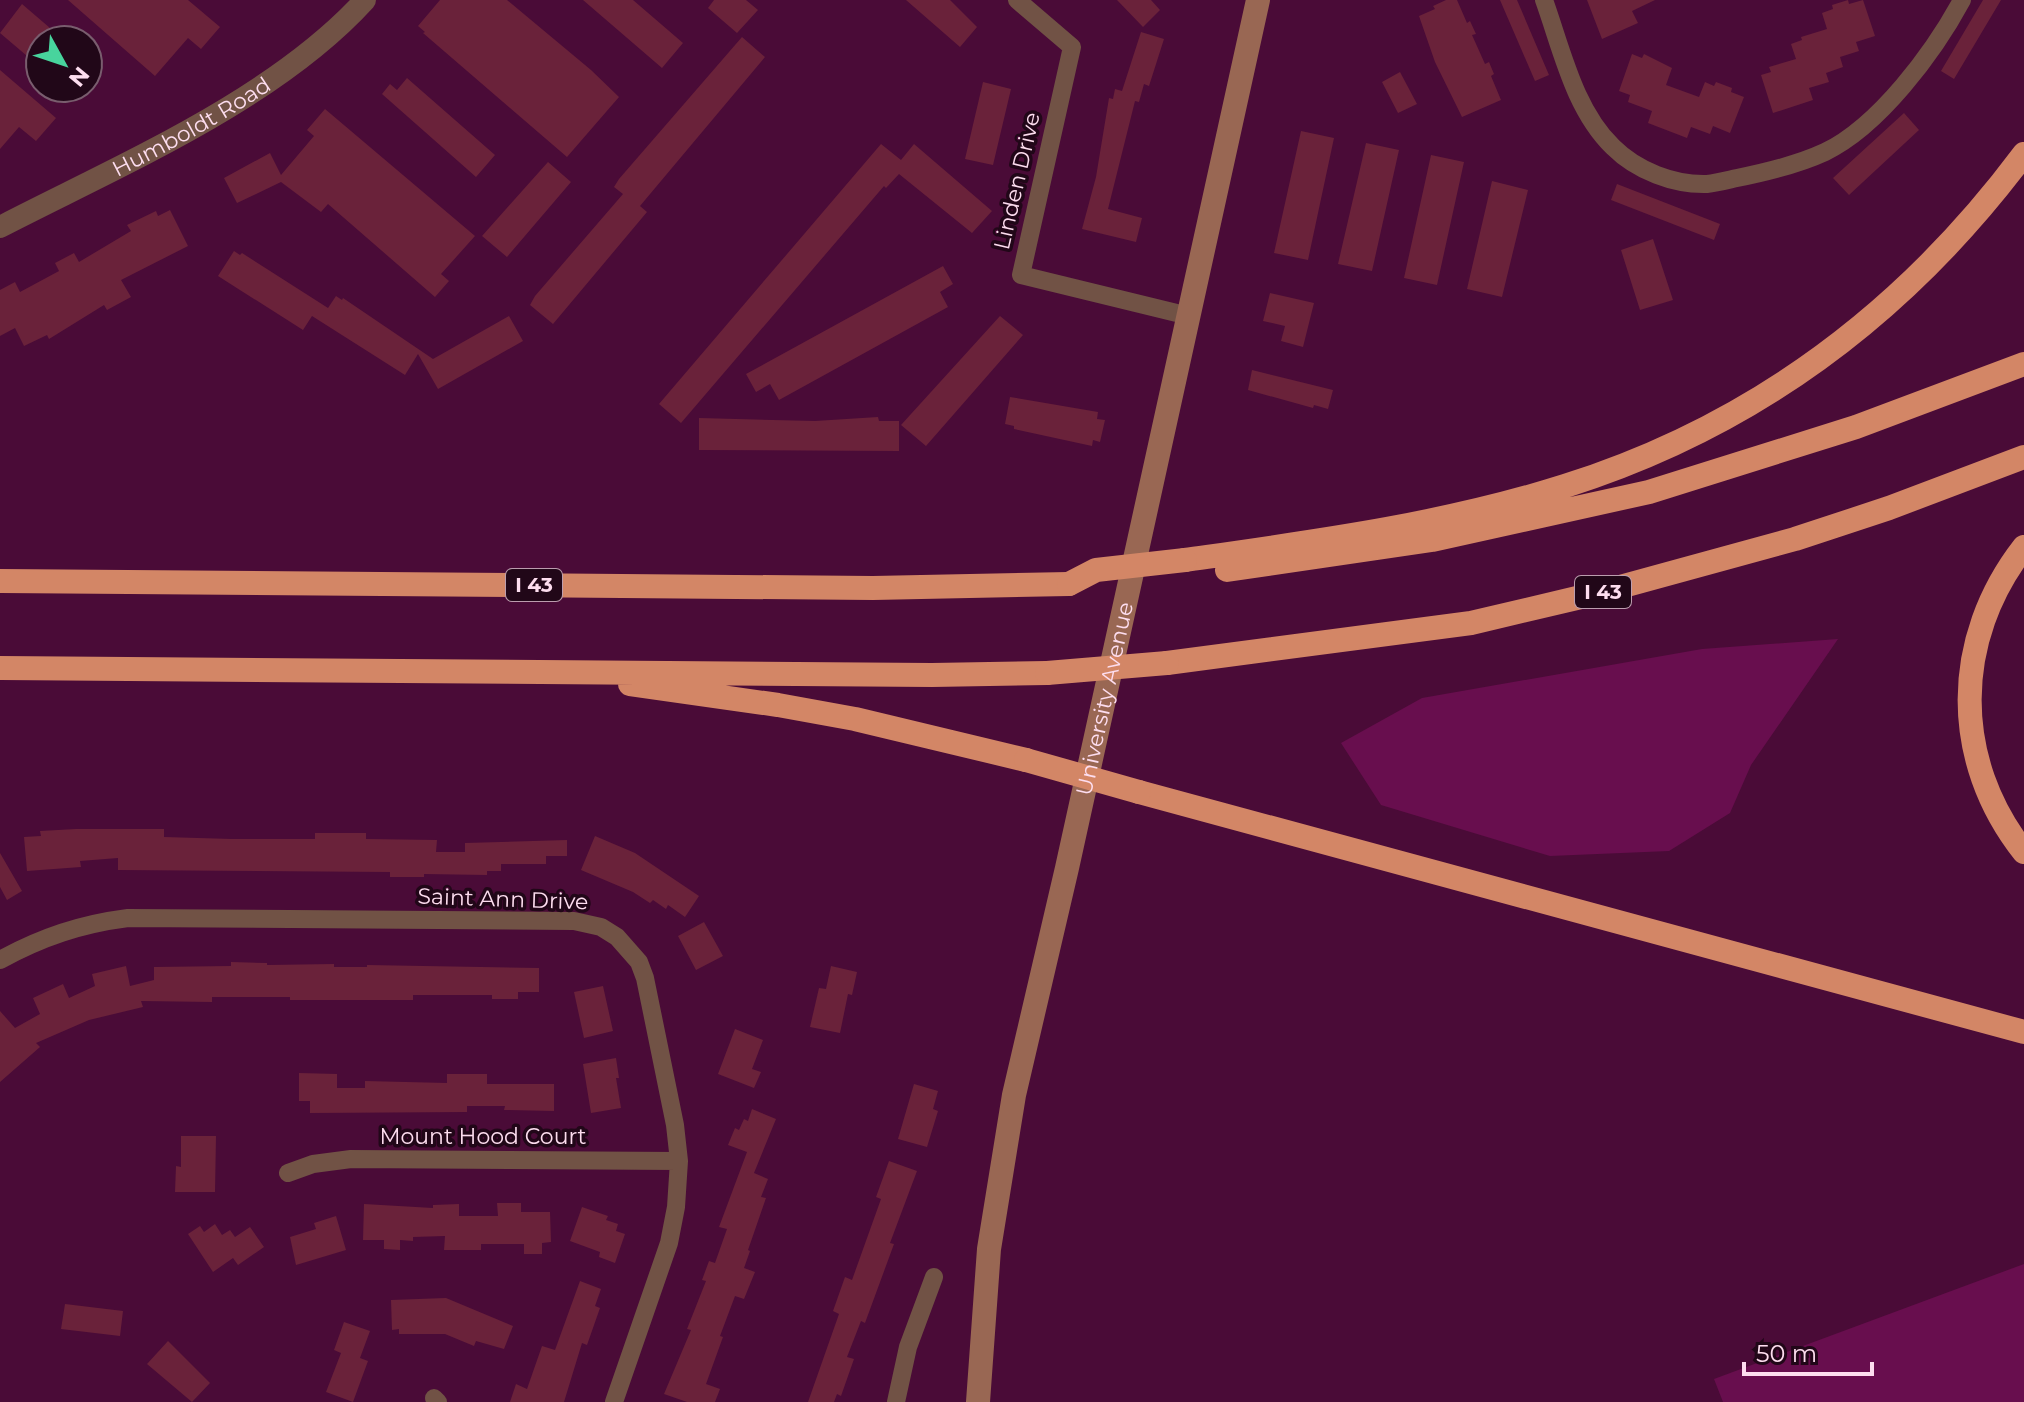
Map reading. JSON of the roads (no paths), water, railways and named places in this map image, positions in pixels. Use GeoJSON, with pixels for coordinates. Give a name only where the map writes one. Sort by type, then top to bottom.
{"type":"FeatureCollection","features":[{"type":"Feature","properties":{"kind":"highway"},"geometry":{"type":"LineString","coordinates":[[1183,568],[1497,506],[1606,472],[1683,440],[1778,386],[1822,357],[1884,308],[1948,247],[2024,154]]}},
{"type":"Feature","properties":{"kind":"highway","name":"I 43"},"geometry":{"type":"LineString","coordinates":[[0,581],[873,588],[1069,584],[1183,568],[1276,565],[1432,540],[1649,492],[1856,427],[2024,364]]}},
{"type":"Feature","properties":{"kind":"highway","name":"I 43"},"geometry":{"type":"LineString","coordinates":[[0,668],[916,675],[1047,673],[1167,663],[1471,623],[1598,593],[1795,539],[1889,508],[2024,457]]}},
{"type":"Feature","properties":{"kind":"highway"},"geometry":{"type":"LineString","coordinates":[[2024,547],[1998,585],[1983,616],[1974,657],[1970,725],[1983,780],[2004,826],[2024,852]]}},
{"type":"Feature","properties":{"kind":"highway"},"geometry":{"type":"LineString","coordinates":[[589,672],[642,687],[778,705],[855,719],[1026,760],[2018,1029]]}},
{"type":"Feature","properties":{"kind":"main road","name":"University Avenue"},"geometry":{"type":"LineString","coordinates":[[978,1402],[989,1249],[1014,1095],[1258,0]]}},
{"type":"Feature","properties":{"kind":"street","name":"Humboldt Road"},"geometry":{"type":"LineString","coordinates":[[0,227],[237,102],[310,53],[365,0]]}},
{"type":"Feature","properties":{"kind":"street","name":"Linden Drive"},"geometry":{"type":"LineString","coordinates":[[1017,0],[1072,47],[1021,275],[1189,316]]}},
{"type":"Feature","properties":{"kind":"street"},"geometry":{"type":"LineString","coordinates":[[1544,0],[1585,113],[1614,149],[1635,164],[1668,180],[1707,184],[1782,168],[1827,151],[1871,119],[1923,63],[1962,0]]}},
{"type":"Feature","properties":{"kind":"street","name":"Saint Ann Drive"},"geometry":{"type":"LineString","coordinates":[[0,960],[61,931],[92,922],[128,918],[574,921],[609,932],[624,943],[639,962],[645,978],[675,1125],[679,1161],[676,1207],[669,1243],[614,1402]]}},
{"type":"Feature","properties":{"kind":"street","name":"Mount Hood Court"},"geometry":{"type":"LineString","coordinates":[[288,1173],[313,1164],[351,1159],[679,1161]]}},
{"type":"Feature","properties":{"kind":"street"},"geometry":{"type":"LineString","coordinates":[[896,1402],[908,1347],[934,1277]]}}]}
